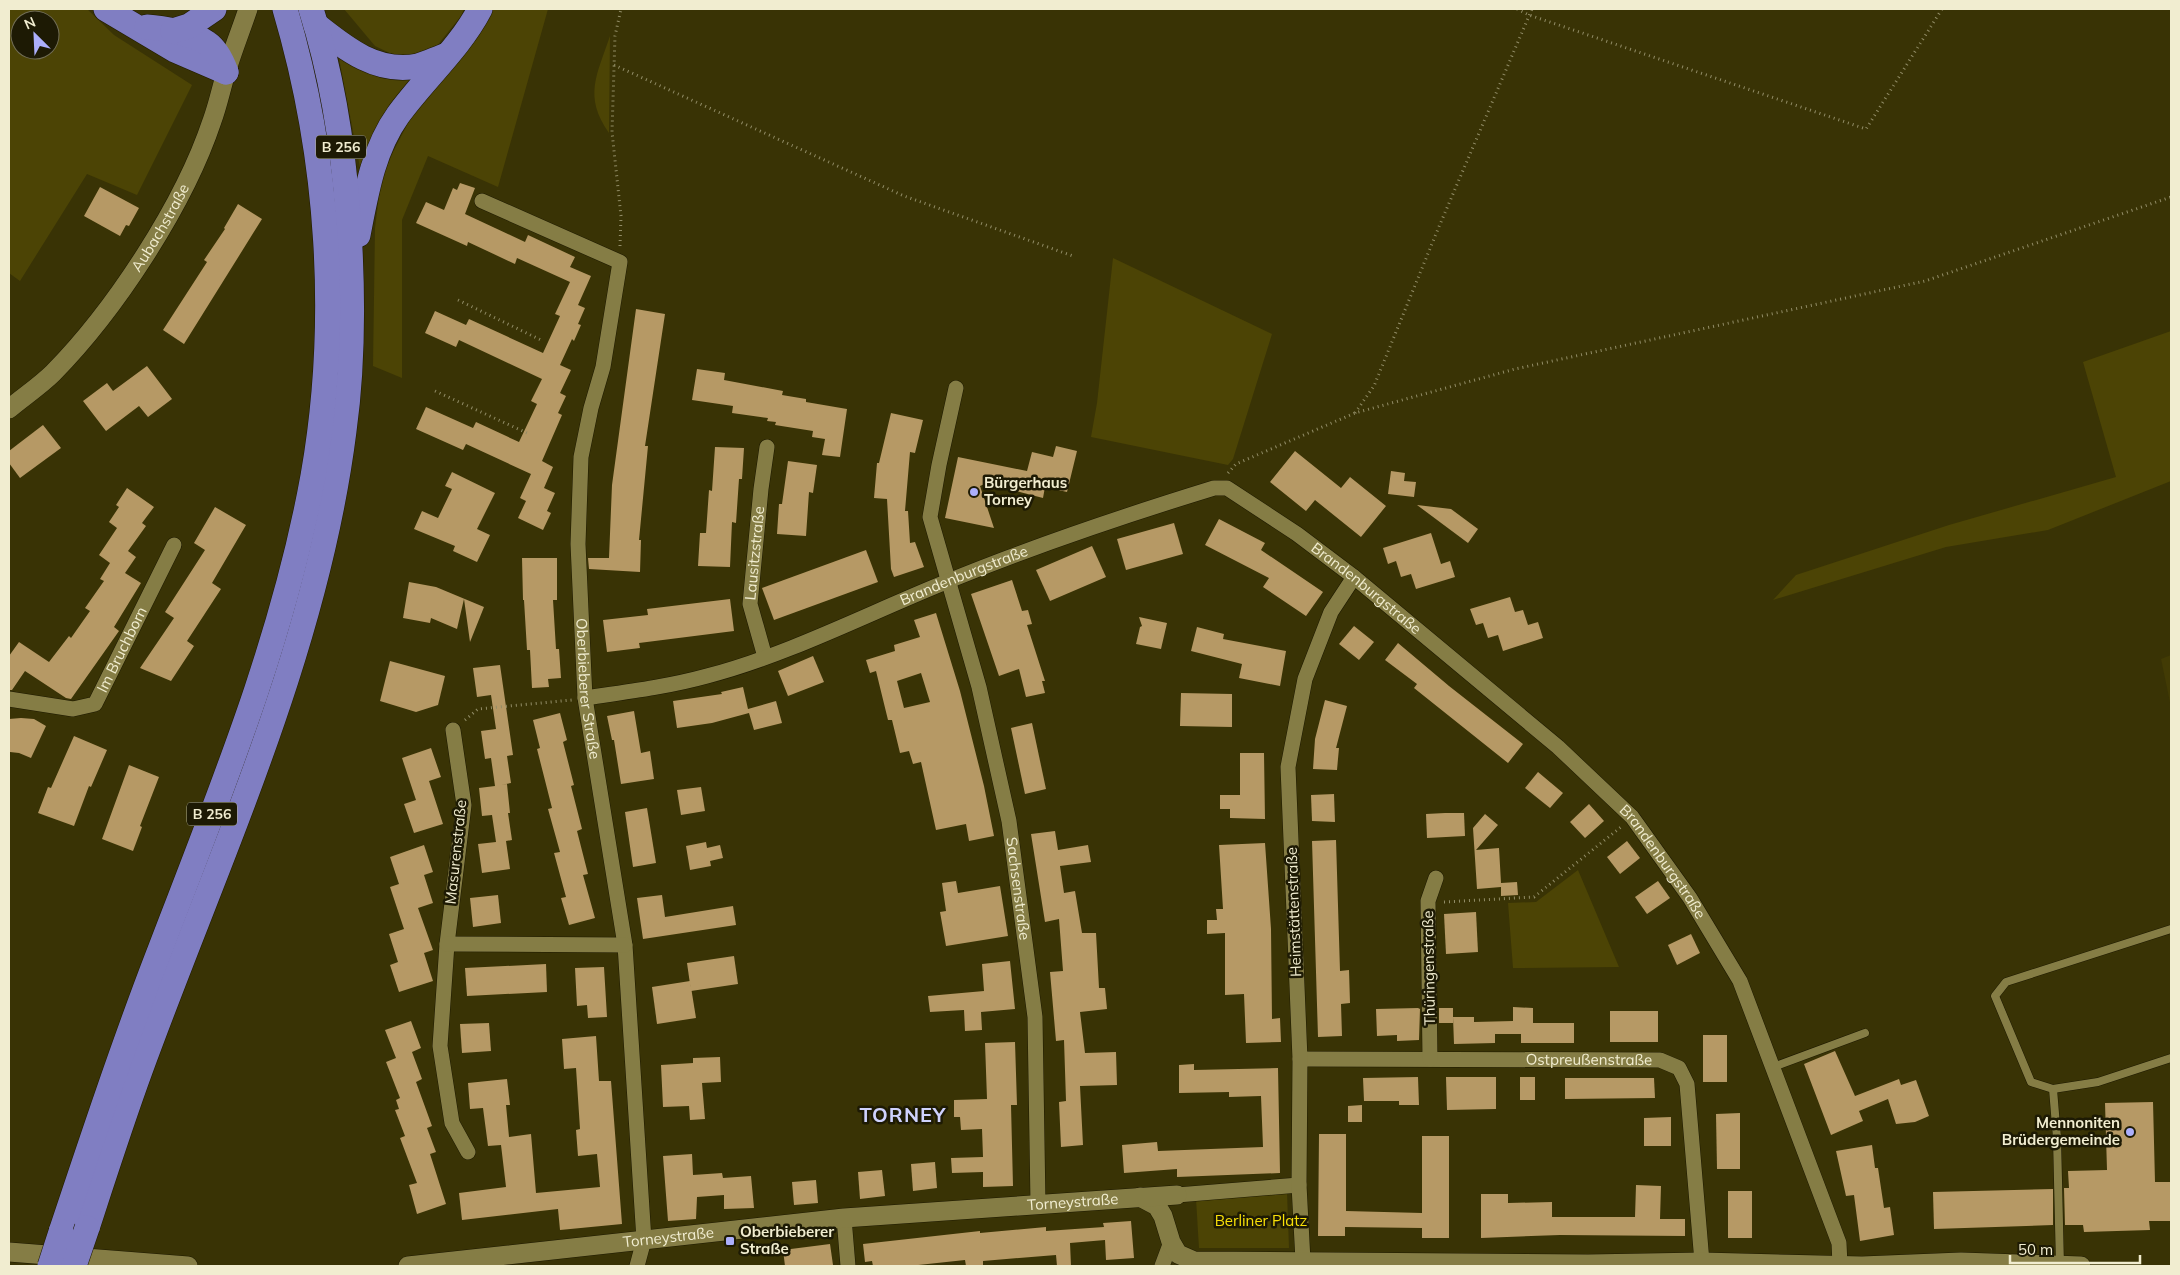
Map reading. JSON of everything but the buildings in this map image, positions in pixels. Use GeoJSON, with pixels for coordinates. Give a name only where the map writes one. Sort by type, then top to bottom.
{"type":"FeatureCollection","features":[{"type":"Feature","properties":{"kind":"highway"},"geometry":{"type":"LineString","coordinates":[[106,9],[175,50],[226,72]]}},
{"type":"Feature","properties":{"kind":"highway"},"geometry":{"type":"LineString","coordinates":[[173,31],[189,26],[214,9]]}},
{"type":"Feature","properties":{"kind":"highway","name":"B 256"},"geometry":{"type":"LineString","coordinates":[[50,1266],[122,1048],[232,762],[257,689],[279,616],[313,476],[324,385],[327,302],[321,190],[313,130],[285,9]]}},
{"type":"Feature","properties":{"kind":"highway"},"geometry":{"type":"LineString","coordinates":[[351,272],[368,186],[380,148],[398,116],[470,28],[480,9]]}},
{"type":"Feature","properties":{"kind":"highway"},"geometry":{"type":"LineString","coordinates":[[314,17],[343,46],[371,63],[398,68],[419,65],[449,54]]}},
{"type":"Feature","properties":{"kind":"highway","name":"B 256"},"geometry":{"type":"LineString","coordinates":[[74,1266],[140,1071],[254,772],[300,631],[326,530],[344,431],[351,352],[351,272],[346,186],[338,125],[314,17]]}},
{"type":"Feature","properties":{"kind":"highway"},"geometry":{"type":"LineString","coordinates":[[135,25],[173,31],[207,42],[219,56],[226,72]]}},
{"type":"Feature","properties":{"kind":"street","name":"Aubachstraße"},"geometry":{"type":"LineString","coordinates":[[9,409],[52,374],[88,334],[142,259],[189,176],[212,122],[226,72],[248,9]]}},
{"type":"Feature","properties":{"kind":"street"},"geometry":{"type":"LineString","coordinates":[[482,200],[620,262]]}},
{"type":"Feature","properties":{"kind":"street","name":"Oberbieberer Straße"},"geometry":{"type":"LineString","coordinates":[[620,262],[603,367],[591,408],[582,457],[578,544],[585,698],[625,945],[644,1240],[637,1266]]}},
{"type":"Feature","properties":{"kind":"street","name":"Sachsenstraße"},"geometry":{"type":"LineString","coordinates":[[956,388],[938,465],[930,517],[979,687],[1009,820],[1034,1017],[1038,1204]]}},
{"type":"Feature","properties":{"kind":"street","name":"Lausitzstraße"},"geometry":{"type":"LineString","coordinates":[[765,658],[750,604],[760,489],[767,447]]}},
{"type":"Feature","properties":{"kind":"street","name":"Brandenburgstraße"},"geometry":{"type":"LineString","coordinates":[[585,698],[648,689],[708,676],[765,658],[948,581],[1086,528],[1214,488],[1227,488],[1297,534],[1354,577],[1558,747],[1632,816],[1690,898],[1740,981],[1839,1243],[1840,1265]]}},
{"type":"Feature","properties":{"kind":"street","name":"Im Bruchborn"},"geometry":{"type":"LineString","coordinates":[[9,699],[73,709],[95,704],[174,545]]}},
{"type":"Feature","properties":{"kind":"street","name":"Heimstättenstraße"},"geometry":{"type":"LineString","coordinates":[[1303,1261],[1299,1185],[1300,1059],[1288,767],[1305,679],[1330,612],[1354,577]]}},
{"type":"Feature","properties":{"kind":"street","name":"Masurenstraße"},"geometry":{"type":"LineString","coordinates":[[454,730],[464,805],[446,944],[440,1046],[452,1123],[468,1152]]}},
{"type":"Feature","properties":{"kind":"street","name":"Thüringenstraße"},"geometry":{"type":"LineString","coordinates":[[1430,1059],[1428,901],[1436,878]]}},
{"type":"Feature","properties":{"kind":"street"},"geometry":{"type":"LineString","coordinates":[[446,944],[625,945]]}},
{"type":"Feature","properties":{"kind":"street","name":"Ostpreußenstraße"},"geometry":{"type":"LineString","coordinates":[[1300,1059],[1660,1060],[1679,1068],[1687,1084],[1702,1262]]}},
{"type":"Feature","properties":{"kind":"street","name":"Torneystraße"},"geometry":{"type":"LineString","coordinates":[[408,1266],[844,1218],[1299,1185]]}},
{"type":"Feature","properties":{"kind":"street","name":"Torneystraße"},"geometry":{"type":"LineString","coordinates":[[1140,1197],[1157,1206],[1163,1216],[1171,1242]]}},
{"type":"Feature","properties":{"kind":"street"},"geometry":{"type":"LineString","coordinates":[[844,1218],[848,1266]]}},
{"type":"Feature","properties":{"kind":"street"},"geometry":{"type":"LineString","coordinates":[[1171,1242],[1178,1254],[1194,1260],[1589,1265],[1702,1262],[1811,1266],[1961,1264],[2081,1266]]}},
{"type":"Feature","properties":{"kind":"street"},"geometry":{"type":"LineString","coordinates":[[1162,1266],[1171,1242]]}},
{"type":"Feature","properties":{"kind":"street"},"geometry":{"type":"LineString","coordinates":[[9,1252],[188,1266]]}},
{"type":"Feature","properties":{"kind":"lane"},"geometry":{"type":"LineString","coordinates":[[2171,929],[2006,982],[1995,996],[2031,1082],[2052,1089],[2098,1082],[2171,1058]]}},
{"type":"Feature","properties":{"kind":"lane"},"geometry":{"type":"LineString","coordinates":[[1773,1067],[1865,1034]]}},
{"type":"Feature","properties":{"kind":"lane"},"geometry":{"type":"LineString","coordinates":[[2052,1089],[2057,1138],[2060,1266]]}},
{"type":"Feature","properties":{"kind":"path"},"geometry":{"type":"LineString","coordinates":[[620,262],[622,216],[612,132],[615,36],[621,9]]}},
{"type":"Feature","properties":{"kind":"path"},"geometry":{"type":"LineString","coordinates":[[1517,9],[1529,15],[1866,129],[1942,9]]}},
{"type":"Feature","properties":{"kind":"path"},"geometry":{"type":"LineString","coordinates":[[1354,413],[1374,386],[1438,229],[1532,9]]}},
{"type":"Feature","properties":{"kind":"path"},"geometry":{"type":"LineString","coordinates":[[614,65],[904,196],[1074,256]]}},
{"type":"Feature","properties":{"kind":"path"},"geometry":{"type":"LineString","coordinates":[[1214,488],[1236,464],[1354,413],[1515,369],[1926,281],[2171,197]]}},
{"type":"Feature","properties":{"kind":"path"},"geometry":{"type":"LineString","coordinates":[[458,300],[541,340]]}},
{"type":"Feature","properties":{"kind":"path"},"geometry":{"type":"LineString","coordinates":[[435,391],[527,433]]}},
{"type":"Feature","properties":{"kind":"path"},"geometry":{"type":"LineString","coordinates":[[454,730],[478,709],[585,698]]}},
{"type":"Feature","properties":{"kind":"path"},"geometry":{"type":"LineString","coordinates":[[1428,901],[1457,902],[1534,897],[1632,816]]}},
{"type":"Feature","properties":{"kind":"shaded area"},"geometry":{"type":"Polygon","coordinates":[[[2171,655],[2171,707],[2161,659],[2171,655]]]}},
{"type":"Feature","properties":{"kind":"green space"},"geometry":{"type":"Polygon","coordinates":[[[9,9],[87,9],[114,35],[192,85],[137,195],[87,174],[20,281],[9,273],[9,9]]]}},
{"type":"Feature","properties":{"kind":"green space"},"geometry":{"type":"Polygon","coordinates":[[[344,9],[464,9],[461,16],[436,47],[404,60],[375,46],[344,9]]]}},
{"type":"Feature","properties":{"kind":"green space"},"geometry":{"type":"Polygon","coordinates":[[[493,9],[548,9],[498,187],[428,156],[402,220],[402,378],[373,366],[375,228],[381,180],[409,121],[480,33],[493,9]]]}},
{"type":"Feature","properties":{"kind":"green space"},"geometry":{"type":"Polygon","coordinates":[[[610,36],[609,133],[596,108],[594,96],[597,74],[610,36]]]}},
{"type":"Feature","properties":{"kind":"green space"},"geometry":{"type":"Polygon","coordinates":[[[338,53],[423,71],[361,173],[338,53]]]}},
{"type":"Feature","properties":{"kind":"green space"},"geometry":{"type":"Polygon","coordinates":[[[1113,258],[1272,334],[1233,459],[1228,465],[1091,437],[1097,403],[1113,258]]]}},
{"type":"Feature","properties":{"kind":"green space"},"geometry":{"type":"Polygon","coordinates":[[[2171,331],[2171,481],[2048,530],[1946,547],[1773,600],[1796,575],[1949,525],[2116,477],[2083,362],[2171,331]]]}},
{"type":"Feature","properties":{"kind":"green space"},"geometry":{"type":"Polygon","coordinates":[[[1578,870],[1619,967],[1513,968],[1508,903],[1536,902],[1578,870]]]}},
{"type":"Feature","properties":{"kind":"green space","name":"Berliner Platz"},"geometry":{"type":"Polygon","coordinates":[[[1287,1192],[1289,1248],[1199,1248],[1196,1199],[1287,1192]]]}},
{"type":"Feature","properties":{"kind":"place","name":"Bürgerhaus Torney"},"geometry":{"type":"Point","coordinates":[974,492]}},
{"type":"Feature","properties":{"kind":"place","name":"Mennoniten Brüdergemeinde"},"geometry":{"type":"Point","coordinates":[2130,1132]}},
{"type":"Feature","properties":{"kind":"place","name":"Oberbieberer Straße"},"geometry":{"type":"Point","coordinates":[730,1241]}},
{"type":"Feature","properties":{"kind":"district","name":"TORNEY"},"geometry":{"type":"Point","coordinates":[903,1115]}}]}
